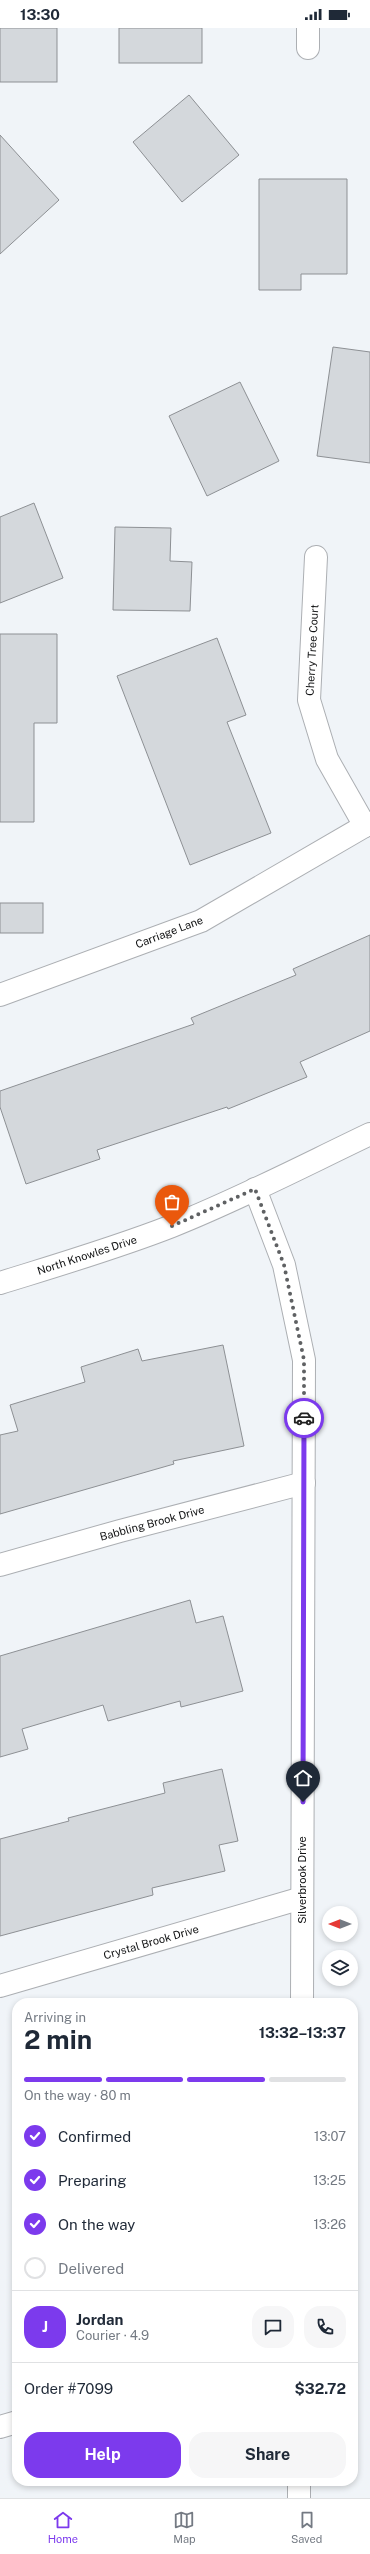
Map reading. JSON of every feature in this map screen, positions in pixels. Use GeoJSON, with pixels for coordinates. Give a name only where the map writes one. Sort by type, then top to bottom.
{"type":"FeatureCollection","features":[{"type":"Feature","properties":{"kind":"street","name":"Cherry Tree Court"},"geometry":{"type":"LineString","coordinates":[[316,557],[309,700],[327,759],[368,825]]}},
{"type":"Feature","properties":{"kind":"street","name":"Carriage Lane"},"geometry":{"type":"LineString","coordinates":[[0,994],[201,921],[368,825]]}},
{"type":"Feature","properties":{"kind":"street","name":"North Knowles Drive"},"geometry":{"type":"LineString","coordinates":[[0,1283],[94,1254],[172,1226],[255,1189],[370,1134]]}},
{"type":"Feature","properties":{"kind":"street","name":"Silverbrook Drive"},"geometry":{"type":"LineString","coordinates":[[255,1189],[284,1265],[304,1360],[302,1998]]}},
{"type":"Feature","properties":{"kind":"street","name":"Babbling Brook Drive"},"geometry":{"type":"LineString","coordinates":[[0,1565],[120,1531],[304,1483]]}},
{"type":"Feature","properties":{"kind":"street","name":"Crystal Brook Drive"},"geometry":{"type":"LineString","coordinates":[[0,1986],[302,1898]]}},
{"type":"Feature","properties":{"kind":"street"},"geometry":{"type":"LineString","coordinates":[[0,2427],[12,2423]]}},
{"type":"Feature","properties":{"kind":"street"},"geometry":{"type":"LineString","coordinates":[[299,2498],[300,2486]]}},
{"type":"Feature","properties":{"kind":"building"},"geometry":{"type":"Polygon","coordinates":[[[0,28],[57,28],[57,82],[0,82],[0,28]]]}},
{"type":"Feature","properties":{"kind":"building"},"geometry":{"type":"Polygon","coordinates":[[[119,28],[202,28],[202,63],[119,63],[119,28]]]}},
{"type":"Feature","properties":{"kind":"building"},"geometry":{"type":"Polygon","coordinates":[[[189,95],[239,155],[182,202],[133,142],[189,95]]]}},
{"type":"Feature","properties":{"kind":"building"},"geometry":{"type":"Polygon","coordinates":[[[0,135],[59,200],[0,254],[0,135]]]}},
{"type":"Feature","properties":{"kind":"building"},"geometry":{"type":"Polygon","coordinates":[[[259,179],[347,179],[347,274],[301,274],[301,290],[259,290],[259,179]]]}},
{"type":"Feature","properties":{"kind":"building"},"geometry":{"type":"Polygon","coordinates":[[[333,347],[370,352],[370,463],[317,456],[333,347]]]}},
{"type":"Feature","properties":{"kind":"building"},"geometry":{"type":"Polygon","coordinates":[[[240,382],[279,461],[207,496],[169,416],[240,382]]]}},
{"type":"Feature","properties":{"kind":"building"},"geometry":{"type":"Polygon","coordinates":[[[34,503],[63,578],[0,603],[0,517],[34,503]]]}},
{"type":"Feature","properties":{"kind":"building"},"geometry":{"type":"Polygon","coordinates":[[[115,527],[171,528],[170,561],[192,562],[190,611],[113,610],[115,527]]]}},
{"type":"Feature","properties":{"kind":"building"},"geometry":{"type":"Polygon","coordinates":[[[0,634],[57,634],[57,723],[34,723],[34,822],[0,822],[0,634]]]}},
{"type":"Feature","properties":{"kind":"building"},"geometry":{"type":"Polygon","coordinates":[[[217,638],[246,715],[227,722],[271,833],[190,865],[117,676],[217,638]]]}},
{"type":"Feature","properties":{"kind":"building"},"geometry":{"type":"Polygon","coordinates":[[[0,903],[43,903],[43,933],[0,933],[0,903]]]}},
{"type":"Feature","properties":{"kind":"building"},"geometry":{"type":"Polygon","coordinates":[[[370,935],[370,1031],[300,1062],[307,1077],[228,1109],[227,1107],[97,1150],[100,1159],[26,1184],[0,1107],[0,1091],[194,1024],[191,1018],[296,975],[293,969],[370,935]]]}},
{"type":"Feature","properties":{"kind":"building"},"geometry":{"type":"Polygon","coordinates":[[[223,1345],[244,1446],[173,1461],[174,1464],[0,1514],[0,1435],[18,1431],[10,1405],[85,1382],[81,1367],[138,1349],[142,1361],[223,1345]]]}},
{"type":"Feature","properties":{"kind":"building"},"geometry":{"type":"Polygon","coordinates":[[[190,1600],[196,1623],[223,1616],[243,1691],[181,1707],[180,1701],[108,1721],[103,1705],[22,1729],[28,1749],[0,1757],[0,1656],[190,1600]]]}},
{"type":"Feature","properties":{"kind":"building"},"geometry":{"type":"Polygon","coordinates":[[[222,1769],[238,1841],[219,1845],[225,1871],[152,1888],[153,1895],[0,1936],[0,1839],[69,1821],[68,1818],[165,1793],[163,1783],[222,1769]]]}},
{"type":"Feature","properties":{"kind":"way so far"},"geometry":{"type":"LineString","coordinates":[[172,1226],[255,1189],[284,1265],[289,1288],[304,1360],[304,1418]]}},
{"type":"Feature","properties":{"kind":"route"},"geometry":{"type":"LineString","coordinates":[[303,1802],[304,1418]]}}]}
